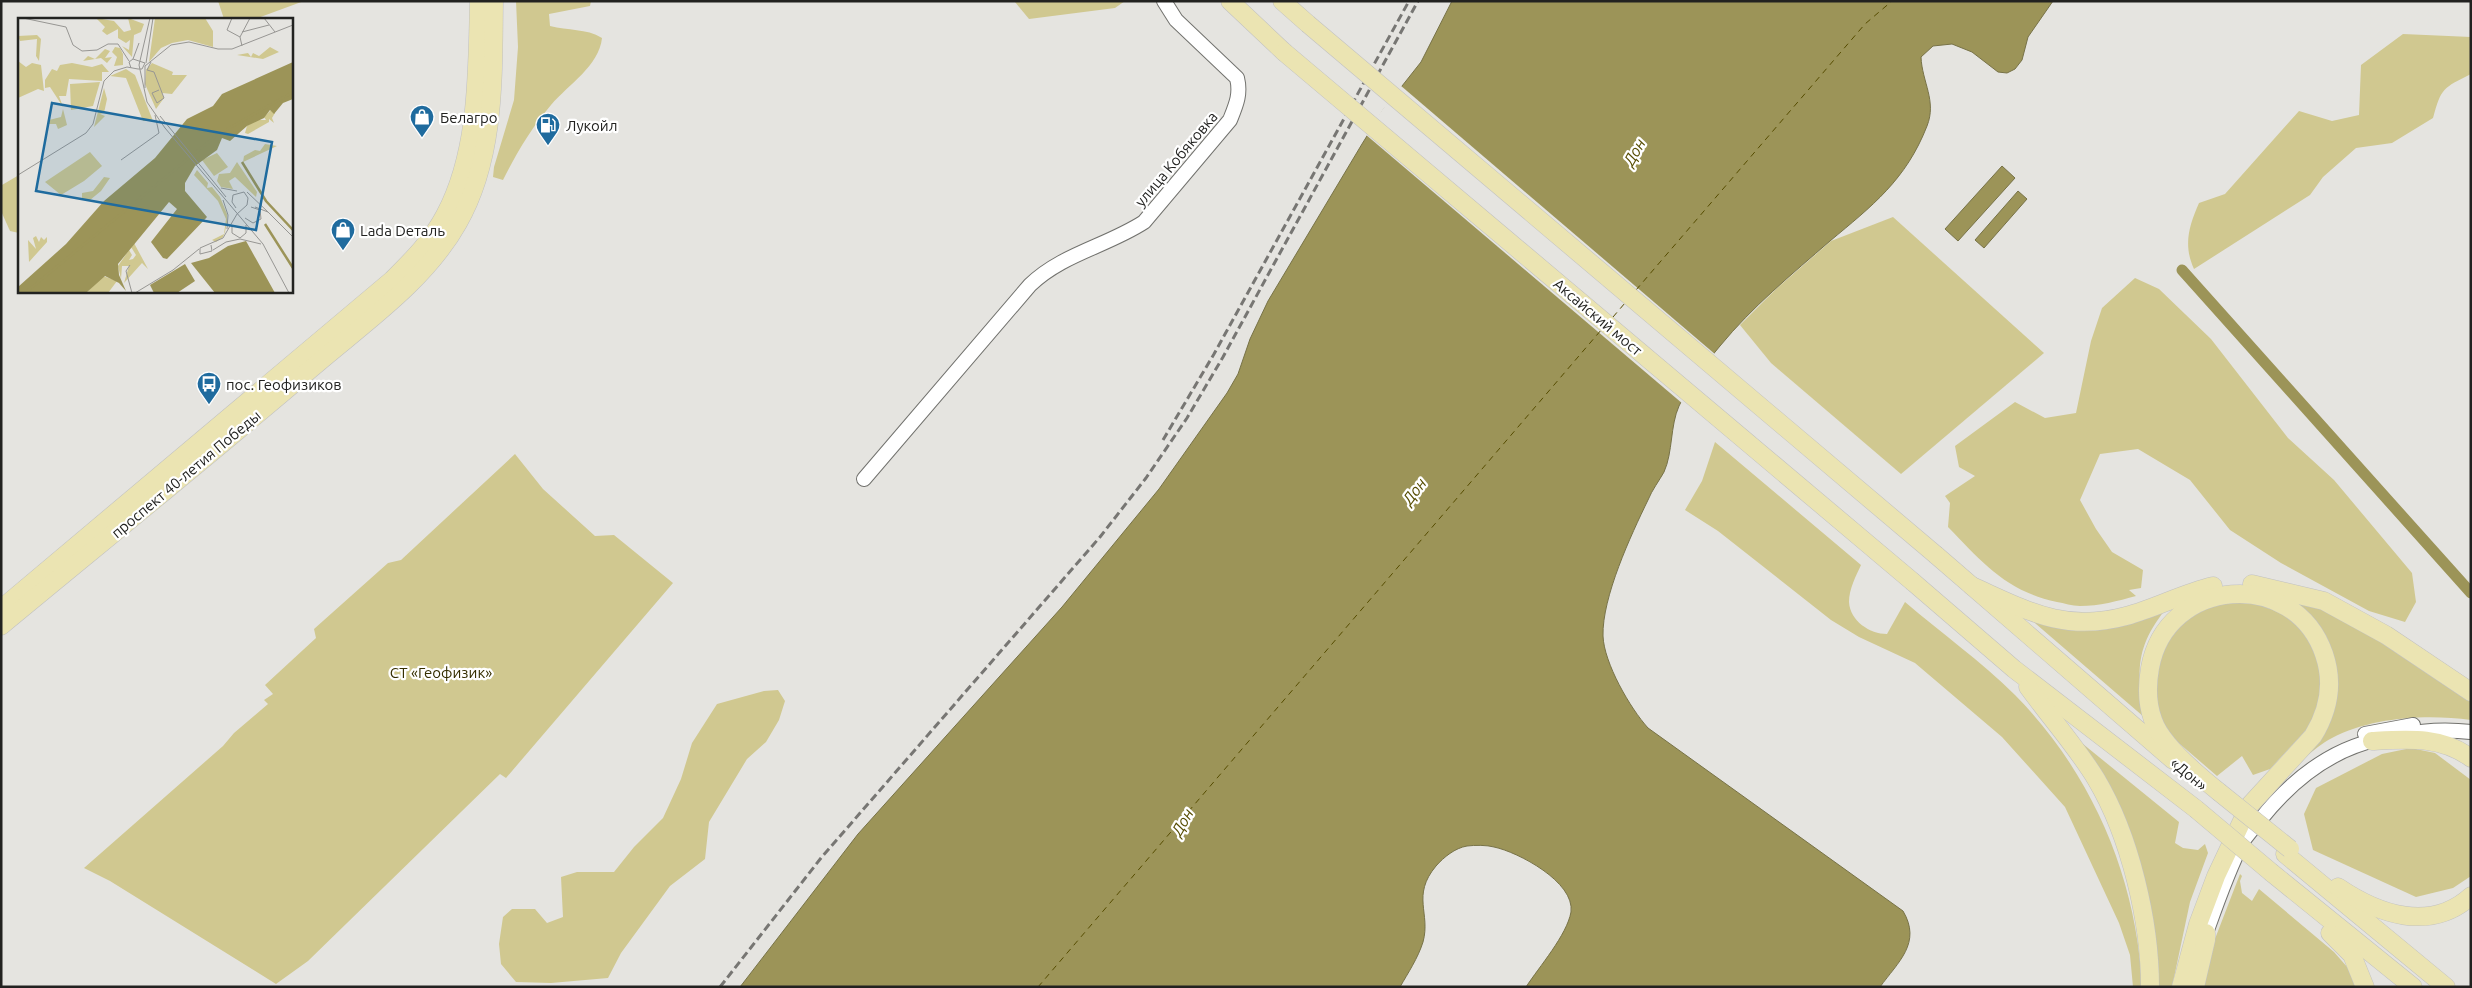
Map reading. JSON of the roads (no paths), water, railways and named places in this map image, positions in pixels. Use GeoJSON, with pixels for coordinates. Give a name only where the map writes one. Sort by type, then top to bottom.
{"type":"FeatureCollection","features":[{"type":"Feature","properties":{"kind":"main road","name":"проспект 40-летия Победы"},"geometry":{"type":"LineString","coordinates":[[1,626],[254,417],[401,292],[424,257],[446,214],[470,139],[477,82],[479,1]]}},
{"type":"Feature","properties":{"kind":"main road","name":"проспект 40-летия Победы"},"geometry":{"type":"LineString","coordinates":[[1,609],[392,280],[424,257],[459,223],[474,185],[486,143],[492,84],[494,1]]}},
{"type":"Feature","properties":{"kind":"main road","name":"Аксайский мост"},"geometry":{"type":"LineString","coordinates":[[1230,1],[1284,52],[1913,582]]}},
{"type":"Feature","properties":{"kind":"main road","name":"«Дон»"},"geometry":{"type":"LineString","coordinates":[[1282,1],[2446,987]]}},
{"type":"Feature","properties":{"kind":"main road","name":"«Дон»"},"geometry":{"type":"LineString","coordinates":[[1913,582],[2014,669],[2169,789],[2270,875],[2413,987]]}},
{"type":"Feature","properties":{"kind":"main road"},"geometry":{"type":"LineString","coordinates":[[1972,586],[2040,616],[2080,622],[2126,616],[2214,586],[2239,584],[2267,586],[2324,601],[2386,635],[2471,692]]}},
{"type":"Feature","properties":{"kind":"main road"},"geometry":{"type":"LineString","coordinates":[[2180,987],[2198,924],[2230,844],[2249,806],[2313,736],[2320,725],[2328,702],[2329,683],[2326,660],[2310,626],[2290,609],[2260,595],[2234,593],[2197,603],[2172,621],[2161,633],[2151,660],[2148,697],[2153,722],[2177,755],[2217,794]]}},
{"type":"Feature","properties":{"kind":"main road"},"geometry":{"type":"LineString","coordinates":[[2014,669],[2096,779],[2117,825],[2145,916],[2150,960],[2150,987]]}},
{"type":"Feature","properties":{"kind":"main road"},"geometry":{"type":"LineString","coordinates":[[2372,741],[2414,738],[2431,740],[2447,744],[2471,758]]}},
{"type":"Feature","properties":{"kind":"main road"},"geometry":{"type":"LineString","coordinates":[[2292,858],[2368,904],[2407,917],[2437,915],[2451,909],[2471,896]]}},
{"type":"Feature","properties":{"kind":"main road"},"geometry":{"type":"LineString","coordinates":[[2270,875],[2340,941],[2352,955],[2365,987]]}},
{"type":"Feature","properties":{"kind":"main road"},"geometry":{"type":"LineString","coordinates":[[2187,987],[2206,933]]}},
{"type":"Feature","properties":{"kind":"main road"},"geometry":{"type":"LineString","coordinates":[[2195,987],[2206,933]]}},
{"type":"Feature","properties":{"kind":"street","name":"улица Кобяковка"},"geometry":{"type":"LineString","coordinates":[[864,480],[1030,285],[1042,274],[1064,261],[1129,232],[1144,222],[1230,120],[1238,100],[1240,88],[1238,78],[1176,20],[1164,1]]}},
{"type":"Feature","properties":{"kind":"street"},"geometry":{"type":"LineString","coordinates":[[2230,844],[2274,789],[2294,770],[2331,748],[2364,734],[2422,723],[2471,726]]}},
{"type":"Feature","properties":{"kind":"street"},"geometry":{"type":"LineString","coordinates":[[2206,933],[2228,872],[2244,839],[2299,777],[2334,755],[2372,741],[2423,730],[2471,732]]}},
{"type":"Feature","properties":{"kind":"water","name":"Дон"},"geometry":{"type":"Polygon","coordinates":[[[1452,1],[2053,1],[2028,37],[2022,60],[2015,69],[2007,73],[1998,72],[1972,52],[1952,44],[1933,46],[1921,57],[1930,100],[1930,117],[1919,145],[1909,162],[1886,191],[1759,304],[1720,346],[1692,383],[1676,414],[1667,464],[1650,496],[1619,566],[1607,603],[1604,620],[1604,647],[1613,672],[1626,697],[1648,728],[1903,911],[1910,933],[1909,943],[1900,960],[1880,987],[1526,987],[1564,931],[1571,912],[1570,901],[1564,890],[1555,880],[1530,862],[1504,850],[1491,846],[1477,845],[1463,847],[1450,853],[1436,866],[1429,877],[1423,896],[1425,932],[1423,942],[1416,960],[1400,987],[740,987],[858,834],[1062,607],[1159,489],[1227,393],[1238,374],[1250,339],[1268,301],[1383,110],[1421,62],[1452,1]]]}},
{"type":"Feature","properties":{"kind":"water"},"geometry":{"type":"Polygon","coordinates":[[[2002,166],[2015,178],[1958,241],[1945,229],[2002,166]]]}},
{"type":"Feature","properties":{"kind":"water"},"geometry":{"type":"Polygon","coordinates":[[[2018,191],[2027,199],[1984,248],[1975,240],[2018,191]]]}},
{"type":"Feature","properties":{"kind":"waterway"},"geometry":{"type":"LineString","coordinates":[[2182,270],[2471,593]]}},
{"type":"Feature","properties":{"kind":"railway"},"geometry":{"type":"LineString","coordinates":[[1163,440],[1214,354],[1409,1]]}},
{"type":"Feature","properties":{"kind":"railway"},"geometry":{"type":"LineString","coordinates":[[720,987],[821,858],[1100,537],[1146,478],[1187,418],[1223,357],[1418,1]]}},
{"type":"Feature","properties":{"kind":"place","name":"Белагро"},"geometry":{"type":"Point","coordinates":[422,138]}},
{"type":"Feature","properties":{"kind":"place","name":"Лукойл"},"geometry":{"type":"Point","coordinates":[548,146]}},
{"type":"Feature","properties":{"kind":"place","name":"Lada Dеталь"},"geometry":{"type":"Point","coordinates":[343,251]}},
{"type":"Feature","properties":{"kind":"place","name":"пос. Геофизиков"},"geometry":{"type":"Point","coordinates":[209,405]}},
{"type":"Feature","properties":{"kind":"park label","name":"СТ «Геофизик»"},"geometry":{"type":"Point","coordinates":[441,672]}}]}
